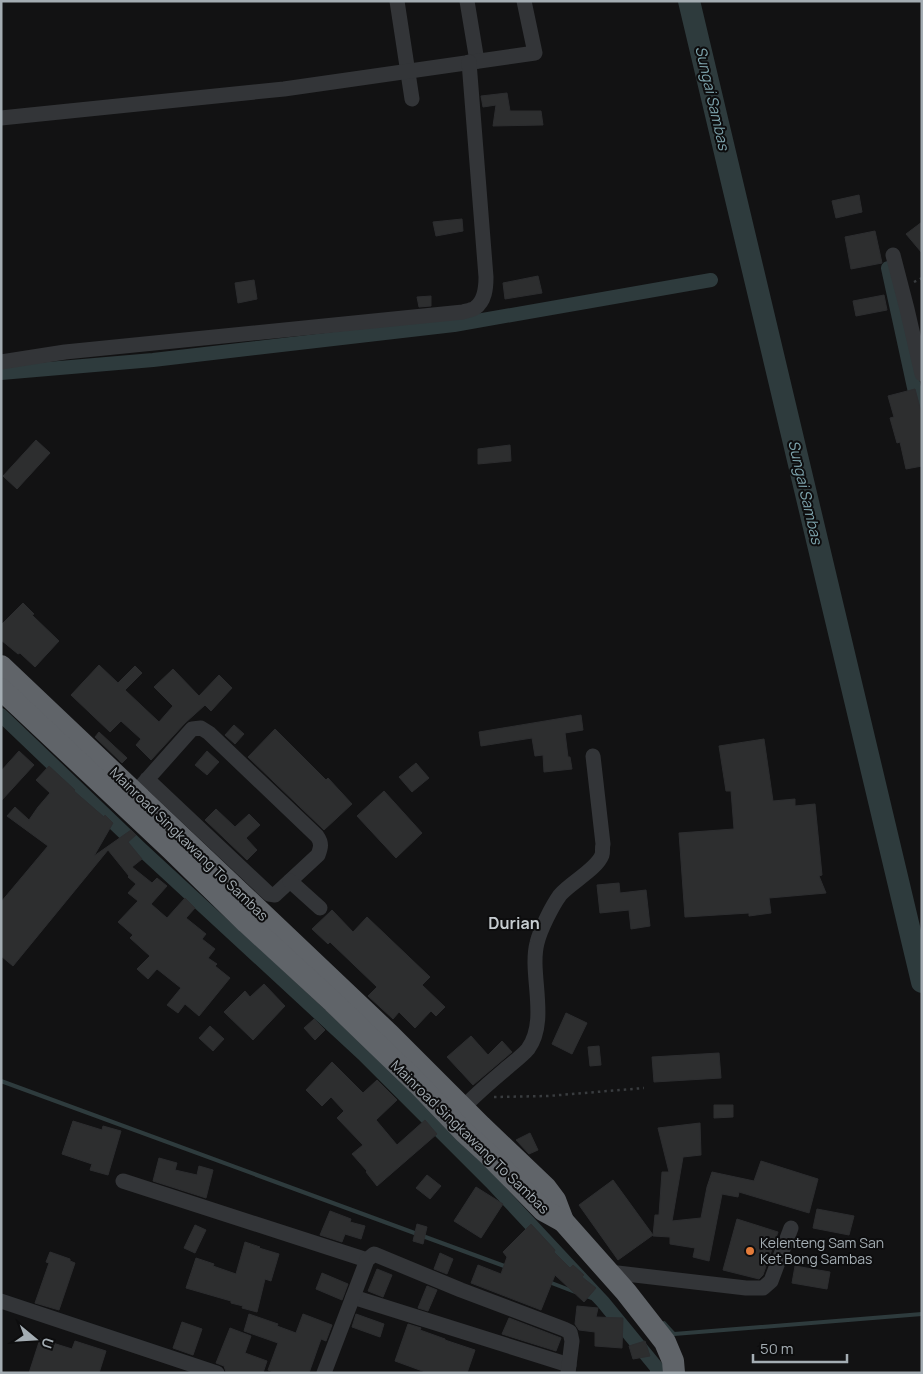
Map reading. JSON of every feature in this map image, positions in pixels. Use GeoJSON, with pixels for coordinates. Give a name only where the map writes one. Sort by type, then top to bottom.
{"type":"FeatureCollection","features":[{"type":"Feature","properties":{"kind":"highway","name":"Mainroad Singkawang To Sambas"},"geometry":{"type":"LineString","coordinates":[[1,666],[141,786],[235,874],[254,918],[309,980],[418,1084],[543,1210],[564,1221]]}},
{"type":"Feature","properties":{"kind":"highway","name":"Mainroad Singkawang To Sambas"},"geometry":{"type":"LineString","coordinates":[[1,689],[171,849],[254,918],[426,1069],[468,1103],[546,1188],[555,1200],[564,1221]]}},
{"type":"Feature","properties":{"kind":"highway"},"geometry":{"type":"LineString","coordinates":[[564,1221],[626,1292],[665,1342],[673,1361],[674,1373]]}},
{"type":"Feature","properties":{"kind":"street"},"geometry":{"type":"LineString","coordinates":[[398,1],[412,99]]}},
{"type":"Feature","properties":{"kind":"street"},"geometry":{"type":"LineString","coordinates":[[1,362],[65,352],[463,312],[475,308],[483,298],[486,289],[486,277],[473,62],[467,1]]}},
{"type":"Feature","properties":{"kind":"street"},"geometry":{"type":"LineString","coordinates":[[1,118],[284,89],[535,53],[524,1]]}},
{"type":"Feature","properties":{"kind":"street"},"geometry":{"type":"LineString","coordinates":[[893,255],[922,374]]}},
{"type":"Feature","properties":{"kind":"street"},"geometry":{"type":"LineString","coordinates":[[141,786],[192,729],[201,728],[209,733],[320,840],[321,847],[318,855],[277,893],[269,894],[235,874]]}},
{"type":"Feature","properties":{"kind":"street"},"geometry":{"type":"LineString","coordinates":[[468,1103],[528,1050],[535,1032],[537,1015],[538,996],[535,958],[537,942],[552,909],[561,895],[596,863],[602,855],[603,844],[593,756]]}},
{"type":"Feature","properties":{"kind":"street"},"geometry":{"type":"LineString","coordinates":[[290,881],[320,908]]}},
{"type":"Feature","properties":{"kind":"street"},"geometry":{"type":"LineString","coordinates":[[123,1182],[367,1260]]}},
{"type":"Feature","properties":{"kind":"street"},"geometry":{"type":"LineString","coordinates":[[609,1272],[736,1287],[763,1288],[770,1281],[792,1228]]}},
{"type":"Feature","properties":{"kind":"street"},"geometry":{"type":"LineString","coordinates":[[324,1373],[367,1260],[374,1254],[570,1332],[572,1341],[568,1369],[353,1297]]}},
{"type":"Feature","properties":{"kind":"street"},"geometry":{"type":"LineString","coordinates":[[1,1301],[217,1373]]}},
{"type":"Feature","properties":{"kind":"path"},"geometry":{"type":"LineString","coordinates":[[468,1103],[644,1088]]}},
{"type":"Feature","properties":{"kind":"building"},"geometry":{"type":"Polygon","coordinates":[[[507,93],[510,111],[541,111],[543,125],[493,126],[496,105],[483,107],[481,96],[507,93]]]}},
{"type":"Feature","properties":{"kind":"building"},"geometry":{"type":"Polygon","coordinates":[[[859,195],[862,212],[836,218],[832,201],[859,195]]]}},
{"type":"Feature","properties":{"kind":"building"},"geometry":{"type":"Polygon","coordinates":[[[462,219],[463,231],[436,236],[433,222],[462,219]]]}},
{"type":"Feature","properties":{"kind":"building"},"geometry":{"type":"Polygon","coordinates":[[[922,222],[922,253],[906,234],[922,222]]]}},
{"type":"Feature","properties":{"kind":"building"},"geometry":{"type":"Polygon","coordinates":[[[875,231],[882,263],[851,269],[845,237],[875,231]]]}},
{"type":"Feature","properties":{"kind":"building"},"geometry":{"type":"Polygon","coordinates":[[[538,276],[542,293],[505,299],[503,283],[538,276]]]}},
{"type":"Feature","properties":{"kind":"building"},"geometry":{"type":"Polygon","coordinates":[[[254,280],[257,299],[238,303],[235,283],[254,280]]]}},
{"type":"Feature","properties":{"kind":"building"},"geometry":{"type":"Polygon","coordinates":[[[884,295],[887,310],[856,316],[853,301],[884,295]]]}},
{"type":"Feature","properties":{"kind":"building"},"geometry":{"type":"Polygon","coordinates":[[[431,296],[431,306],[419,307],[417,297],[431,296]]]}},
{"type":"Feature","properties":{"kind":"building"},"geometry":{"type":"Polygon","coordinates":[[[915,389],[922,415],[922,466],[906,469],[900,442],[897,443],[890,418],[894,417],[888,396],[915,389]]]}},
{"type":"Feature","properties":{"kind":"building"},"geometry":{"type":"Polygon","coordinates":[[[36,440],[50,453],[17,489],[3,476],[36,440]]]}},
{"type":"Feature","properties":{"kind":"building"},"geometry":{"type":"Polygon","coordinates":[[[510,445],[511,461],[478,464],[478,449],[510,445]]]}},
{"type":"Feature","properties":{"kind":"building"},"geometry":{"type":"Polygon","coordinates":[[[23,603],[34,614],[32,615],[59,641],[35,667],[20,653],[18,654],[1,640],[1,625],[23,603]]]}},
{"type":"Feature","properties":{"kind":"building"},"geometry":{"type":"Polygon","coordinates":[[[99,665],[118,683],[135,666],[142,673],[125,690],[159,722],[173,706],[154,687],[173,669],[199,696],[219,675],[232,688],[211,711],[205,705],[185,723],[151,760],[136,745],[141,739],[121,721],[110,732],[71,695],[99,665]]]}},
{"type":"Feature","properties":{"kind":"building"},"geometry":{"type":"Polygon","coordinates":[[[581,715],[583,730],[565,733],[568,757],[570,757],[572,769],[544,772],[543,755],[535,756],[532,738],[481,746],[479,732],[581,715]]]}},
{"type":"Feature","properties":{"kind":"building"},"geometry":{"type":"Polygon","coordinates":[[[234,725],[244,734],[235,744],[225,735],[234,725]]]}},
{"type":"Feature","properties":{"kind":"building"},"geometry":{"type":"Polygon","coordinates":[[[275,729],[326,780],[328,778],[352,804],[324,830],[248,757],[275,729]]]}},
{"type":"Feature","properties":{"kind":"building"},"geometry":{"type":"Polygon","coordinates":[[[99,732],[127,758],[122,763],[95,737],[99,732]]]}},
{"type":"Feature","properties":{"kind":"building"},"geometry":{"type":"Polygon","coordinates":[[[764,739],[773,801],[795,799],[795,806],[815,804],[822,875],[819,876],[826,893],[769,898],[771,913],[749,916],[749,913],[685,917],[679,833],[734,829],[731,791],[726,791],[719,746],[764,739]]]}},
{"type":"Feature","properties":{"kind":"building"},"geometry":{"type":"Polygon","coordinates":[[[19,751],[34,765],[1,801],[1,771],[19,751]]]}},
{"type":"Feature","properties":{"kind":"building"},"geometry":{"type":"Polygon","coordinates":[[[207,751],[219,762],[207,775],[195,765],[207,751]]]}},
{"type":"Feature","properties":{"kind":"building"},"geometry":{"type":"Polygon","coordinates":[[[416,763],[429,778],[412,792],[399,777],[416,763]]]}},
{"type":"Feature","properties":{"kind":"building"},"geometry":{"type":"Polygon","coordinates":[[[49,766],[74,791],[113,823],[94,856],[131,830],[136,835],[128,842],[142,859],[132,867],[152,883],[157,878],[167,886],[151,904],[167,918],[185,898],[195,908],[186,918],[206,934],[202,939],[215,949],[208,958],[217,964],[215,966],[230,978],[199,1016],[185,1004],[178,1013],[167,1005],[181,988],[157,969],[148,979],[137,969],[150,956],[130,938],[133,935],[118,922],[138,901],[128,893],[136,884],[128,877],[108,850],[13,966],[1,956],[1,902],[48,846],[7,816],[15,807],[29,820],[50,793],[36,780],[49,766]]]}},
{"type":"Feature","properties":{"kind":"building"},"geometry":{"type":"Polygon","coordinates":[[[384,791],[422,833],[396,858],[357,816],[384,791]]]}},
{"type":"Feature","properties":{"kind":"building"},"geometry":{"type":"Polygon","coordinates":[[[216,809],[235,827],[249,814],[260,825],[246,838],[257,850],[247,860],[205,820],[216,809]]]}},
{"type":"Feature","properties":{"kind":"building"},"geometry":{"type":"Polygon","coordinates":[[[619,883],[620,893],[646,890],[650,926],[631,929],[629,910],[600,913],[597,885],[619,883]]]}},
{"type":"Feature","properties":{"kind":"building"},"geometry":{"type":"Polygon","coordinates":[[[332,910],[353,932],[367,917],[430,977],[422,985],[445,1007],[436,1016],[431,1011],[415,1028],[399,1012],[393,1019],[368,996],[377,987],[330,942],[328,944],[312,929],[332,910]]]}},
{"type":"Feature","properties":{"kind":"building"},"geometry":{"type":"Polygon","coordinates":[[[264,984],[285,1006],[253,1040],[224,1012],[245,991],[250,997],[264,984]]]}},
{"type":"Feature","properties":{"kind":"building"},"geometry":{"type":"Polygon","coordinates":[[[566,1013],[587,1023],[572,1054],[552,1044],[566,1013]]]}},
{"type":"Feature","properties":{"kind":"building"},"geometry":{"type":"Polygon","coordinates":[[[314,1019],[325,1030],[315,1040],[304,1028],[314,1019]]]}},
{"type":"Feature","properties":{"kind":"building"},"geometry":{"type":"Polygon","coordinates":[[[210,1026],[224,1039],[213,1051],[199,1038],[210,1026]]]}},
{"type":"Feature","properties":{"kind":"building"},"geometry":{"type":"Polygon","coordinates":[[[471,1036],[488,1055],[502,1041],[512,1052],[473,1085],[447,1057],[471,1036]]]}},
{"type":"Feature","properties":{"kind":"building"},"geometry":{"type":"Polygon","coordinates":[[[599,1046],[601,1065],[590,1066],[588,1047],[599,1046]]]}},
{"type":"Feature","properties":{"kind":"building"},"geometry":{"type":"Polygon","coordinates":[[[719,1053],[721,1078],[654,1082],[652,1057],[719,1053]]]}},
{"type":"Feature","properties":{"kind":"building"},"geometry":{"type":"Polygon","coordinates":[[[332,1062],[363,1093],[377,1080],[397,1100],[376,1120],[397,1145],[425,1120],[437,1134],[377,1186],[352,1154],[363,1145],[337,1118],[344,1111],[331,1097],[322,1106],[306,1090],[332,1062]]]}},
{"type":"Feature","properties":{"kind":"building"},"geometry":{"type":"Polygon","coordinates":[[[714,1105],[733,1105],[733,1117],[714,1118],[714,1105]]]}},
{"type":"Feature","properties":{"kind":"building"},"geometry":{"type":"Polygon","coordinates":[[[73,1121],[102,1130],[103,1126],[121,1131],[108,1175],[90,1170],[92,1164],[62,1154],[73,1121]]]}},
{"type":"Feature","properties":{"kind":"building"},"geometry":{"type":"Polygon","coordinates":[[[700,1123],[701,1155],[683,1157],[672,1221],[701,1218],[712,1172],[754,1181],[761,1161],[818,1179],[809,1213],[739,1192],[738,1197],[722,1194],[709,1261],[693,1257],[695,1248],[670,1244],[670,1237],[653,1236],[655,1215],[659,1215],[662,1172],[669,1172],[658,1128],[700,1123]]]}},
{"type":"Feature","properties":{"kind":"building"},"geometry":{"type":"Polygon","coordinates":[[[530,1133],[538,1150],[529,1154],[516,1140],[530,1133]]]}},
{"type":"Feature","properties":{"kind":"building"},"geometry":{"type":"Polygon","coordinates":[[[159,1158],[177,1163],[175,1170],[197,1175],[199,1166],[213,1170],[206,1198],[153,1181],[159,1158]]]}},
{"type":"Feature","properties":{"kind":"building"},"geometry":{"type":"Polygon","coordinates":[[[427,1175],[441,1186],[430,1199],[416,1188],[427,1175]]]}},
{"type":"Feature","properties":{"kind":"building"},"geometry":{"type":"Polygon","coordinates":[[[613,1180],[653,1235],[618,1260],[579,1205],[613,1180]]]}},
{"type":"Feature","properties":{"kind":"building"},"geometry":{"type":"Polygon","coordinates":[[[476,1187],[503,1204],[481,1238],[454,1221],[476,1187]]]}},
{"type":"Feature","properties":{"kind":"building"},"geometry":{"type":"Polygon","coordinates":[[[817,1209],[854,1216],[849,1235],[813,1228],[817,1209]]]}},
{"type":"Feature","properties":{"kind":"building"},"geometry":{"type":"Polygon","coordinates":[[[330,1211],[351,1219],[350,1222],[365,1226],[361,1239],[345,1234],[342,1242],[320,1235],[330,1211]]]}},
{"type":"Feature","properties":{"kind":"building","name":"Kelenteng Sam San Ket Bong Sambas"},"geometry":{"type":"Polygon","coordinates":[[[737,1219],[778,1232],[763,1275],[759,1279],[723,1270],[737,1219]]]}},
{"type":"Feature","properties":{"kind":"building"},"geometry":{"type":"Polygon","coordinates":[[[417,1224],[427,1227],[423,1244],[413,1241],[417,1224]]]}},
{"type":"Feature","properties":{"kind":"building"},"geometry":{"type":"Polygon","coordinates":[[[531,1224],[570,1268],[573,1265],[584,1275],[582,1277],[596,1288],[584,1302],[555,1275],[541,1310],[471,1283],[478,1265],[501,1274],[507,1257],[503,1252],[531,1224]]]}},
{"type":"Feature","properties":{"kind":"building"},"geometry":{"type":"Polygon","coordinates":[[[195,1225],[206,1230],[195,1253],[184,1248],[195,1225]]]}},
{"type":"Feature","properties":{"kind":"building"},"geometry":{"type":"Polygon","coordinates":[[[245,1242],[279,1254],[271,1281],[265,1279],[257,1312],[242,1308],[243,1306],[231,1303],[231,1301],[186,1288],[196,1258],[236,1274],[245,1242]]]}},
{"type":"Feature","properties":{"kind":"building"},"geometry":{"type":"Polygon","coordinates":[[[50,1252],[70,1259],[70,1261],[75,1263],[59,1310],[35,1303],[49,1263],[46,1262],[50,1252]]]}},
{"type":"Feature","properties":{"kind":"building"},"geometry":{"type":"Polygon","coordinates":[[[440,1253],[453,1259],[447,1274],[434,1269],[440,1253]]]}},
{"type":"Feature","properties":{"kind":"building"},"geometry":{"type":"Polygon","coordinates":[[[795,1266],[830,1272],[827,1289],[792,1283],[795,1266]]]}},
{"type":"Feature","properties":{"kind":"building"},"geometry":{"type":"Polygon","coordinates":[[[377,1269],[392,1275],[383,1297],[368,1291],[377,1269]]]}},
{"type":"Feature","properties":{"kind":"building"},"geometry":{"type":"Polygon","coordinates":[[[322,1273],[348,1284],[342,1300],[316,1289],[322,1273]]]}},
{"type":"Feature","properties":{"kind":"building"},"geometry":{"type":"Polygon","coordinates":[[[427,1286],[437,1290],[428,1311],[418,1308],[427,1286]]]}},
{"type":"Feature","properties":{"kind":"building"},"geometry":{"type":"Polygon","coordinates":[[[577,1306],[598,1308],[596,1317],[623,1318],[622,1348],[595,1346],[595,1332],[579,1330],[575,1324],[577,1306]]]}},
{"type":"Feature","properties":{"kind":"building"},"geometry":{"type":"Polygon","coordinates":[[[249,1314],[278,1324],[277,1326],[296,1333],[303,1314],[332,1325],[326,1341],[321,1339],[309,1373],[276,1373],[268,1370],[278,1343],[244,1331],[249,1314]]]}},
{"type":"Feature","properties":{"kind":"building"},"geometry":{"type":"Polygon","coordinates":[[[356,1314],[384,1324],[380,1337],[352,1327],[356,1314]]]}},
{"type":"Feature","properties":{"kind":"building"},"geometry":{"type":"Polygon","coordinates":[[[509,1318],[561,1338],[556,1351],[502,1334],[509,1318]]]}},
{"type":"Feature","properties":{"kind":"building"},"geometry":{"type":"Polygon","coordinates":[[[182,1322],[202,1329],[193,1355],[173,1348],[182,1322]]]}},
{"type":"Feature","properties":{"kind":"building"},"geometry":{"type":"Polygon","coordinates":[[[408,1324],[445,1340],[475,1350],[467,1373],[428,1373],[395,1361],[408,1324]]]}},
{"type":"Feature","properties":{"kind":"building"},"geometry":{"type":"Polygon","coordinates":[[[230,1328],[251,1336],[245,1353],[267,1361],[263,1373],[229,1373],[226,1372],[224,1366],[216,1363],[230,1328]]]}},
{"type":"Feature","properties":{"kind":"building"},"geometry":{"type":"Polygon","coordinates":[[[40,1339],[72,1349],[75,1341],[106,1351],[99,1373],[29,1373],[40,1339]]]}},
{"type":"Feature","properties":{"kind":"building"},"geometry":{"type":"Polygon","coordinates":[[[645,1341],[650,1356],[633,1359],[629,1346],[645,1341]]]}},
{"type":"Feature","properties":{"kind":"waterway","name":"Sungai Sambas"},"geometry":{"type":"LineString","coordinates":[[689,1],[922,982]]}},
{"type":"Feature","properties":{"kind":"waterway"},"geometry":{"type":"LineString","coordinates":[[888,268],[918,406]]}},
{"type":"Feature","properties":{"kind":"waterway"},"geometry":{"type":"LineString","coordinates":[[1,373],[153,360],[454,325],[711,280]]}},
{"type":"Feature","properties":{"kind":"waterway"},"geometry":{"type":"LineString","coordinates":[[1,715],[141,849],[363,1054],[491,1182],[603,1302],[657,1368],[657,1373]]}},
{"type":"Feature","properties":{"kind":"waterway"},"geometry":{"type":"LineString","coordinates":[[1,1081],[507,1267]]}},
{"type":"Feature","properties":{"kind":"waterway"},"geometry":{"type":"LineString","coordinates":[[549,1282],[575,1292]]}},
{"type":"Feature","properties":{"kind":"waterway"},"geometry":{"type":"LineString","coordinates":[[584,1295],[603,1302]]}},
{"type":"Feature","properties":{"kind":"waterway"},"geometry":{"type":"LineString","coordinates":[[664,1323],[674,1334],[922,1314]]}},
{"type":"Feature","properties":{"kind":"place","name":"Kelenteng Sam San Ket Bong Sambas"},"geometry":{"type":"Point","coordinates":[750,1251]}},
{"type":"Feature","properties":{"kind":"district","name":"Durian"},"geometry":{"type":"Point","coordinates":[514,923]}}]}
